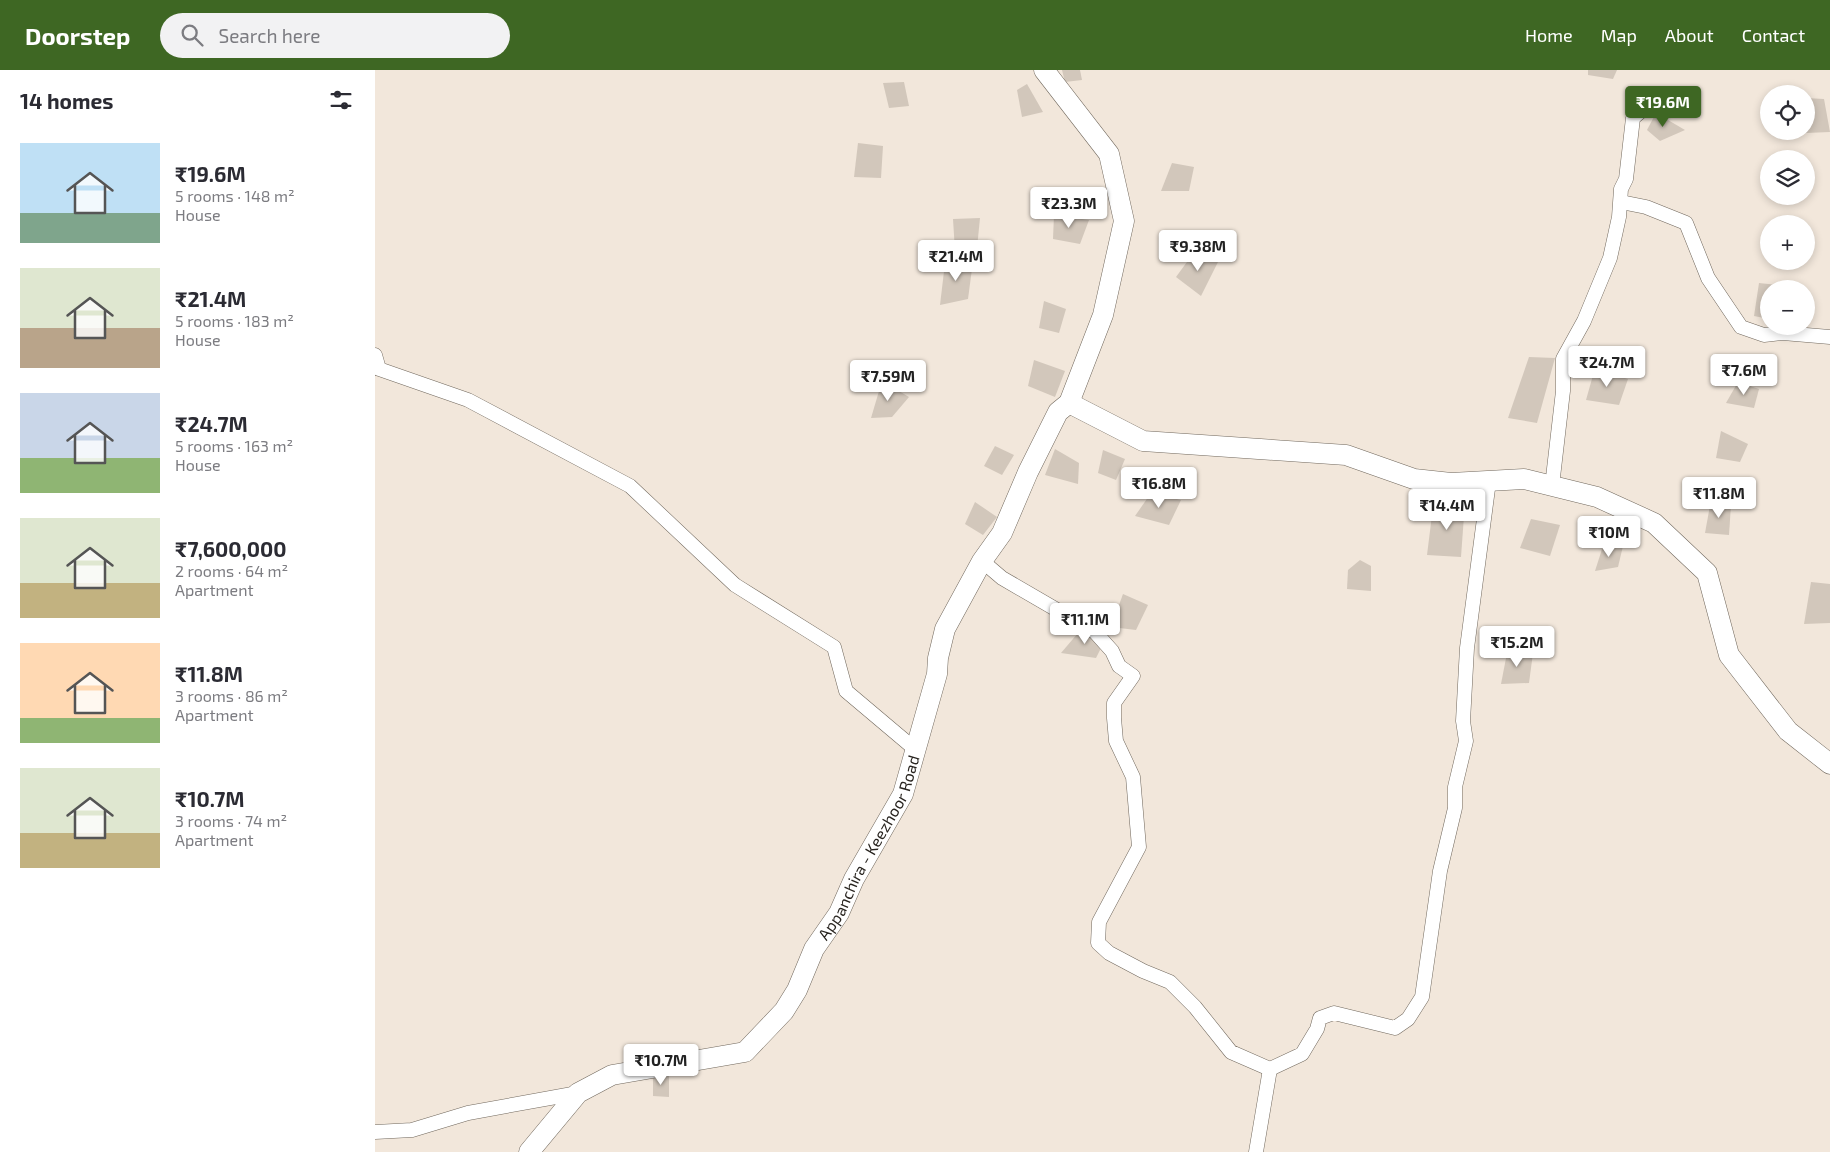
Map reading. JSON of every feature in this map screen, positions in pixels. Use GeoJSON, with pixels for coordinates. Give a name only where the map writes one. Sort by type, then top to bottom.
{"type":"FeatureCollection","features":[{"type":"Feature","properties":{"kind":"main road","name":"Appanchira - Keezhoor Road"},"geometry":{"type":"LineString","coordinates":[[529,1152],[577,1093],[613,1075],[745,1052],[764,1035],[784,1011],[797,990],[814,949],[839,913],[854,879],[903,794],[937,674],[938,658],[945,629],[982,561],[1002,533],[1028,472],[1058,412],[1069,403],[1103,315],[1124,221],[1109,154],[1044,70]]}},
{"type":"Feature","properties":{"kind":"main road"},"geometry":{"type":"LineString","coordinates":[[1069,403],[1143,441],[1347,454],[1414,480],[1451,483],[1524,479],[1597,497],[1654,523],[1707,573],[1729,655],[1788,731],[1830,764]]}},
{"type":"Feature","properties":{"kind":"street"},"geometry":{"type":"LineString","coordinates":[[1552,486],[1563,392],[1563,359],[1584,321],[1610,258],[1621,202],[1633,118],[1647,106]]}},
{"type":"Feature","properties":{"kind":"street"},"geometry":{"type":"LineString","coordinates":[[1621,202],[1646,207],[1687,224],[1707,278],[1741,327],[1764,335],[1783,332],[1830,337]]}},
{"type":"Feature","properties":{"kind":"street"},"geometry":{"type":"LineString","coordinates":[[375,355],[379,369],[468,400],[630,486],[735,585],[834,647],[846,691],[916,750]]}},
{"type":"Feature","properties":{"kind":"street"},"geometry":{"type":"LineString","coordinates":[[982,561],[1002,578],[1095,632],[1112,651],[1119,666],[1133,676],[1115,703],[1115,718],[1116,741],[1133,777],[1139,847],[1099,922],[1098,943],[1109,953],[1143,972],[1170,982],[1195,1007],[1231,1052],[1269,1069],[1302,1054],[1317,1029],[1321,1018],[1334,1013],[1395,1028],[1407,1019],[1422,997],[1440,871],[1455,808],[1455,787],[1466,741],[1463,720],[1467,648],[1489,481]]}},
{"type":"Feature","properties":{"kind":"street"},"geometry":{"type":"LineString","coordinates":[[1256,1152],[1269,1069]]}},
{"type":"Feature","properties":{"kind":"street"},"geometry":{"type":"LineString","coordinates":[[375,1132],[412,1130],[468,1113],[577,1093]]}},
{"type":"Feature","properties":{"kind":"building"},"geometry":{"type":"Polygon","coordinates":[[[1062,70],[1080,70],[1082,80],[1065,82],[1062,70]]]}},
{"type":"Feature","properties":{"kind":"building"},"geometry":{"type":"Polygon","coordinates":[[[1588,70],[1617,70],[1613,79],[1588,75],[1588,70]]]}},
{"type":"Feature","properties":{"kind":"building"},"geometry":{"type":"Polygon","coordinates":[[[904,82],[909,106],[889,108],[883,83],[904,82]]]}},
{"type":"Feature","properties":{"kind":"building"},"geometry":{"type":"Polygon","coordinates":[[[1027,84],[1043,112],[1022,117],[1017,90],[1027,84]]]}},
{"type":"Feature","properties":{"kind":"building"},"geometry":{"type":"Polygon","coordinates":[[[1815,98],[1824,99],[1830,132],[1815,133],[1815,98]]]}},
{"type":"Feature","properties":{"kind":"building"},"geometry":{"type":"Polygon","coordinates":[[[1656,113],[1685,130],[1660,141],[1647,130],[1656,113]]]}},
{"type":"Feature","properties":{"kind":"building"},"geometry":{"type":"Polygon","coordinates":[[[858,143],[883,146],[881,178],[854,177],[858,143]]]}},
{"type":"Feature","properties":{"kind":"building"},"geometry":{"type":"Polygon","coordinates":[[[1172,163],[1194,167],[1189,191],[1161,191],[1172,163]]]}},
{"type":"Feature","properties":{"kind":"building"},"geometry":{"type":"Polygon","coordinates":[[[1054,215],[1089,220],[1080,244],[1053,239],[1054,215]]]}},
{"type":"Feature","properties":{"kind":"building"},"geometry":{"type":"Polygon","coordinates":[[[980,218],[977,248],[955,251],[953,219],[980,218]]]}},
{"type":"Feature","properties":{"kind":"building"},"geometry":{"type":"Polygon","coordinates":[[[1195,251],[1218,262],[1201,296],[1176,277],[1195,251]]]}},
{"type":"Feature","properties":{"kind":"building"},"geometry":{"type":"Polygon","coordinates":[[[973,261],[968,299],[940,305],[945,263],[973,261]]]}},
{"type":"Feature","properties":{"kind":"building"},"geometry":{"type":"Polygon","coordinates":[[[1759,283],[1760,283],[1760,317],[1754,316],[1759,283]]]}},
{"type":"Feature","properties":{"kind":"building"},"geometry":{"type":"Polygon","coordinates":[[[1044,301],[1066,309],[1059,333],[1039,328],[1044,301]]]}},
{"type":"Feature","properties":{"kind":"building"},"geometry":{"type":"Polygon","coordinates":[[[1529,357],[1555,358],[1537,423],[1508,418],[1529,357]]]}},
{"type":"Feature","properties":{"kind":"building"},"geometry":{"type":"Polygon","coordinates":[[[1034,360],[1065,371],[1055,397],[1028,386],[1034,360]]]}},
{"type":"Feature","properties":{"kind":"building"},"geometry":{"type":"Polygon","coordinates":[[[1595,368],[1628,379],[1619,405],[1586,400],[1595,368]]]}},
{"type":"Feature","properties":{"kind":"building"},"geometry":{"type":"Polygon","coordinates":[[[882,381],[909,397],[892,417],[871,418],[882,381]]]}},
{"type":"Feature","properties":{"kind":"building"},"geometry":{"type":"Polygon","coordinates":[[[1738,382],[1759,389],[1754,408],[1726,403],[1738,382]]]}},
{"type":"Feature","properties":{"kind":"building"},"geometry":{"type":"Polygon","coordinates":[[[1721,431],[1748,444],[1740,462],[1716,458],[1721,431]]]}},
{"type":"Feature","properties":{"kind":"building"},"geometry":{"type":"Polygon","coordinates":[[[995,446],[1014,455],[1002,475],[984,466],[995,446]]]}},
{"type":"Feature","properties":{"kind":"building"},"geometry":{"type":"Polygon","coordinates":[[[1055,449],[1079,463],[1078,484],[1045,475],[1055,449]]]}},
{"type":"Feature","properties":{"kind":"building"},"geometry":{"type":"Polygon","coordinates":[[[1103,450],[1125,459],[1116,480],[1098,473],[1103,450]]]}},
{"type":"Feature","properties":{"kind":"building"},"geometry":{"type":"Polygon","coordinates":[[[1151,493],[1181,500],[1169,525],[1135,516],[1151,493]]]}},
{"type":"Feature","properties":{"kind":"building"},"geometry":{"type":"Polygon","coordinates":[[[1711,500],[1731,505],[1729,535],[1705,533],[1711,500]]]}},
{"type":"Feature","properties":{"kind":"building"},"geometry":{"type":"Polygon","coordinates":[[[975,502],[997,517],[983,535],[965,524],[975,502]]]}},
{"type":"Feature","properties":{"kind":"building"},"geometry":{"type":"Polygon","coordinates":[[[1465,502],[1461,557],[1427,555],[1433,507],[1465,502]]]}},
{"type":"Feature","properties":{"kind":"building"},"geometry":{"type":"Polygon","coordinates":[[[1531,519],[1560,525],[1550,556],[1520,548],[1531,519]]]}},
{"type":"Feature","properties":{"kind":"building"},"geometry":{"type":"Polygon","coordinates":[[[1603,546],[1623,546],[1618,567],[1595,571],[1603,546]]]}},
{"type":"Feature","properties":{"kind":"building"},"geometry":{"type":"Polygon","coordinates":[[[1360,560],[1371,566],[1371,591],[1347,589],[1348,570],[1360,560]]]}},
{"type":"Feature","properties":{"kind":"building"},"geometry":{"type":"Polygon","coordinates":[[[1811,582],[1830,584],[1830,623],[1804,624],[1811,582]]]}},
{"type":"Feature","properties":{"kind":"building"},"geometry":{"type":"Polygon","coordinates":[[[1123,594],[1148,605],[1136,630],[1111,627],[1123,594]]]}},
{"type":"Feature","properties":{"kind":"building"},"geometry":{"type":"Polygon","coordinates":[[[1084,626],[1104,642],[1096,658],[1061,653],[1084,626]]]}},
{"type":"Feature","properties":{"kind":"building"},"geometry":{"type":"Polygon","coordinates":[[[1507,653],[1533,653],[1529,683],[1501,684],[1507,653]]]}},
{"type":"Feature","properties":{"kind":"building"},"geometry":{"type":"Polygon","coordinates":[[[653,1075],[669,1075],[669,1097],[653,1096],[653,1075]]]}}]}
